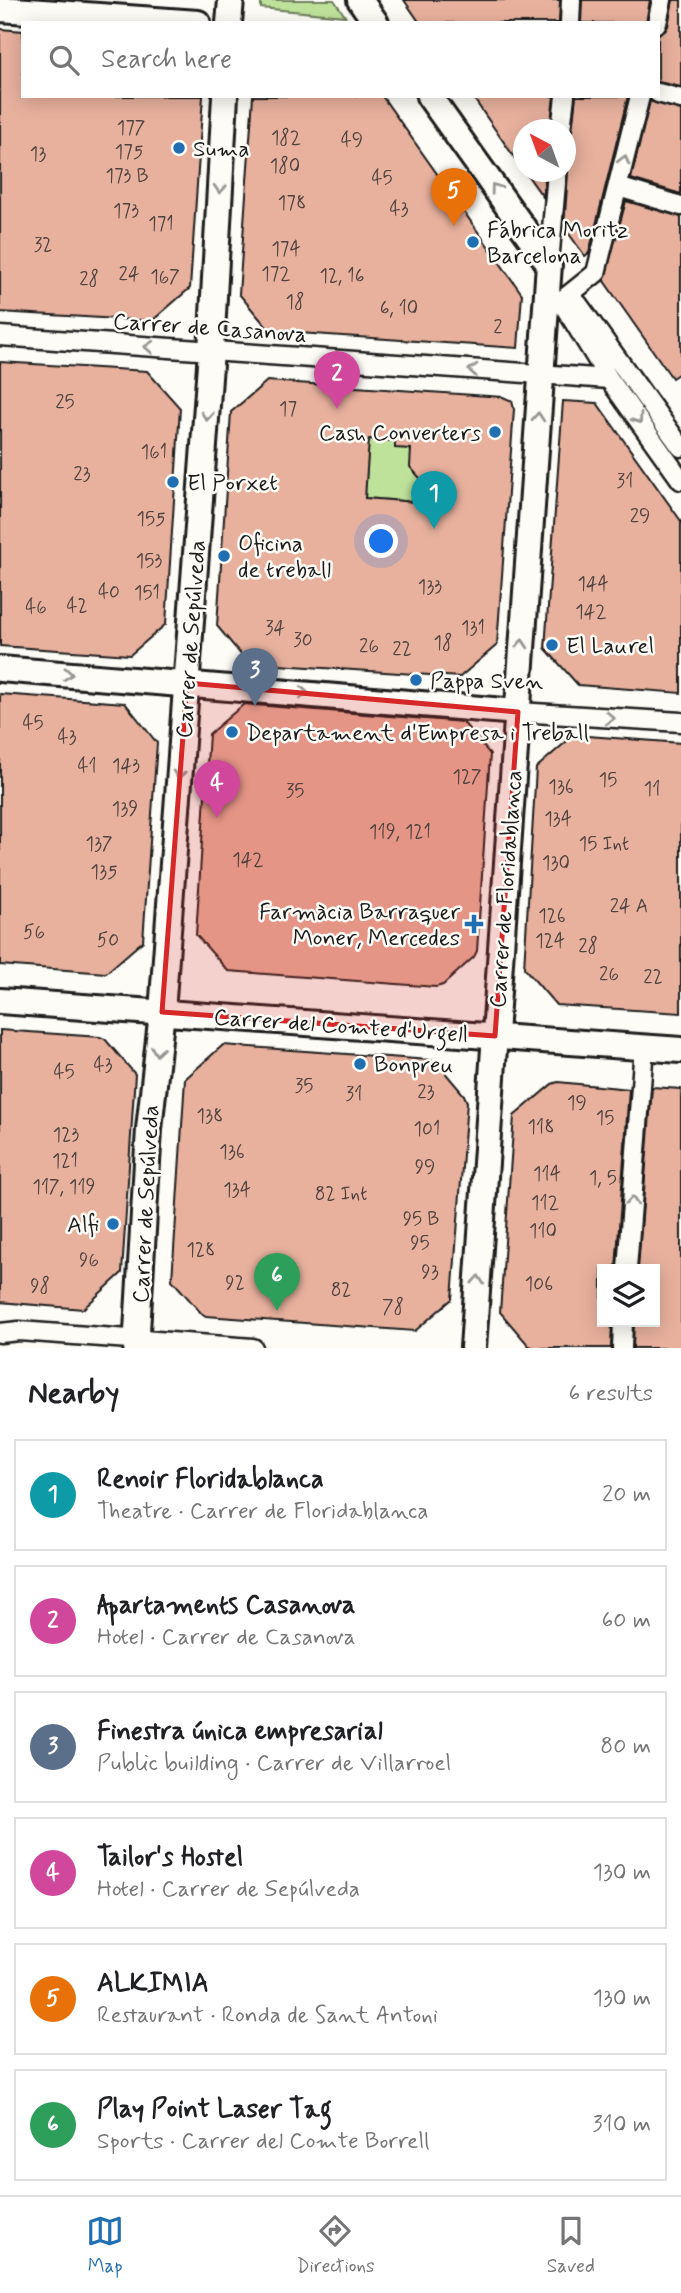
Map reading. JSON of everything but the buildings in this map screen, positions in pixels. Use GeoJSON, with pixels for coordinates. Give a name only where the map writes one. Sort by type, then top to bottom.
{"type":"FeatureCollection","features":[{"type":"Feature","properties":{"kind":"street"},"geometry":{"type":"LineString","coordinates":[[229,21],[231,0]]}},
{"type":"Feature","properties":{"kind":"street"},"geometry":{"type":"LineString","coordinates":[[360,0],[375,21]]}},
{"type":"Feature","properties":{"kind":"street"},"geometry":{"type":"LineString","coordinates":[[569,21],[571,0]]}},
{"type":"Feature","properties":{"kind":"street"},"geometry":{"type":"LineString","coordinates":[[657,21],[662,0]]}},
{"type":"Feature","properties":{"kind":"street"},"geometry":{"type":"LineString","coordinates":[[0,9],[170,21]]}},
{"type":"Feature","properties":{"kind":"street"},"geometry":{"type":"LineString","coordinates":[[660,94],[681,99]]}},
{"type":"Feature","properties":{"kind":"street","name":"Carrer de Sepúlveda"},"geometry":{"type":"LineString","coordinates":[[137,1344],[149,1129],[162,1012],[211,351],[225,98]]}},
{"type":"Feature","properties":{"kind":"street"},"geometry":{"type":"LineString","coordinates":[[430,98],[549,263]]}},
{"type":"Feature","properties":{"kind":"street"},"geometry":{"type":"LineString","coordinates":[[562,119],[565,98]]}},
{"type":"Feature","properties":{"kind":"street"},"geometry":{"type":"LineString","coordinates":[[562,304],[596,274],[640,98]]}},
{"type":"Feature","properties":{"kind":"street"},"geometry":{"type":"LineString","coordinates":[[549,263],[556,182]]}},
{"type":"Feature","properties":{"kind":"street"},"geometry":{"type":"LineString","coordinates":[[618,187],[681,206]]}},
{"type":"Feature","properties":{"kind":"street","name":"Carrer de Floridablanca"},"geometry":{"type":"LineString","coordinates":[[474,1348],[541,375],[562,304],[549,263]]}},
{"type":"Feature","properties":{"kind":"street"},"geometry":{"type":"LineString","coordinates":[[562,304],[609,379],[681,480]]}},
{"type":"Feature","properties":{"kind":"street"},"geometry":{"type":"LineString","coordinates":[[562,304],[681,447]]}},
{"type":"Feature","properties":{"kind":"street","name":"Carrer de Casanova"},"geometry":{"type":"LineString","coordinates":[[0,336],[609,379]]}},
{"type":"Feature","properties":{"kind":"street"},"geometry":{"type":"LineString","coordinates":[[0,669],[518,712],[681,722]]}},
{"type":"Feature","properties":{"kind":"street","name":"Carrer del Comte d'Urgell"},"geometry":{"type":"LineString","coordinates":[[0,1001],[681,1050]]}},
{"type":"Feature","properties":{"kind":"street"},"geometry":{"type":"LineString","coordinates":[[627,1264],[644,1047]]}},
{"type":"Feature","properties":{"kind":"street"},"geometry":{"type":"LineString","coordinates":[[622,1348],[623,1327]]}},
{"type":"Feature","properties":{"kind":"street"},"geometry":{"type":"LineString","coordinates":[[0,1333],[31,1332],[137,1344],[253,1348]]}},
{"type":"Feature","properties":{"kind":"highlighted area"},"geometry":{"type":"Polygon","coordinates":[[[187,683],[518,712],[495,1036],[162,1012],[187,683]]]}},
{"type":"Feature","properties":{"kind":"green space"},"geometry":{"type":"Polygon","coordinates":[[[261,0],[334,0],[345,16],[261,8],[261,0]]]}},
{"type":"Feature","properties":{"kind":"green space"},"geometry":{"type":"Polygon","coordinates":[[[369,439],[390,440],[408,447],[426,479],[430,503],[365,498],[369,439]]]}},
{"type":"Feature","properties":{"kind":"place","name":"Suma"},"geometry":{"type":"Point","coordinates":[179,148]}},
{"type":"Feature","properties":{"kind":"place","name":"ALKIMIA"},"geometry":{"type":"Point","coordinates":[454,226]}},
{"type":"Feature","properties":{"kind":"place","name":"Fábrica Moritz Barcelona"},"geometry":{"type":"Point","coordinates":[473,242]}},
{"type":"Feature","properties":{"kind":"place","name":"Apartaments Casanova"},"geometry":{"type":"Point","coordinates":[337,409]}},
{"type":"Feature","properties":{"kind":"place","name":"Cash Converters"},"geometry":{"type":"Point","coordinates":[495,432]}},
{"type":"Feature","properties":{"kind":"place","name":"El Porxet"},"geometry":{"type":"Point","coordinates":[173,482]}},
{"type":"Feature","properties":{"kind":"place","name":"Renoir Floridablanca"},"geometry":{"type":"Point","coordinates":[434,529]}},
{"type":"Feature","properties":{"kind":"place","name":"Oficina de treball"},"geometry":{"type":"Point","coordinates":[224,556]}},
{"type":"Feature","properties":{"kind":"place","name":"El Laurel"},"geometry":{"type":"Point","coordinates":[552,645]}},
{"type":"Feature","properties":{"kind":"place","name":"Pappa Sven"},"geometry":{"type":"Point","coordinates":[416,680]}},
{"type":"Feature","properties":{"kind":"place","name":"Finestra única empresarial"},"geometry":{"type":"Point","coordinates":[255,706]}},
{"type":"Feature","properties":{"kind":"place","name":"Departament d'Empresa i Treball"},"geometry":{"type":"Point","coordinates":[232,732]}},
{"type":"Feature","properties":{"kind":"place","name":"Tailor's Hostel"},"geometry":{"type":"Point","coordinates":[217,818]}},
{"type":"Feature","properties":{"kind":"place","name":"Farmàcia Barraquer Moner, Mercedes"},"geometry":{"type":"Point","coordinates":[474,924]}},
{"type":"Feature","properties":{"kind":"place","name":"Bonpreu"},"geometry":{"type":"Point","coordinates":[360,1064]}},
{"type":"Feature","properties":{"kind":"place","name":"Alfi"},"geometry":{"type":"Point","coordinates":[113,1224]}},
{"type":"Feature","properties":{"kind":"place","name":"Play Point Laser Tag"},"geometry":{"type":"Point","coordinates":[277,1311]}}]}
